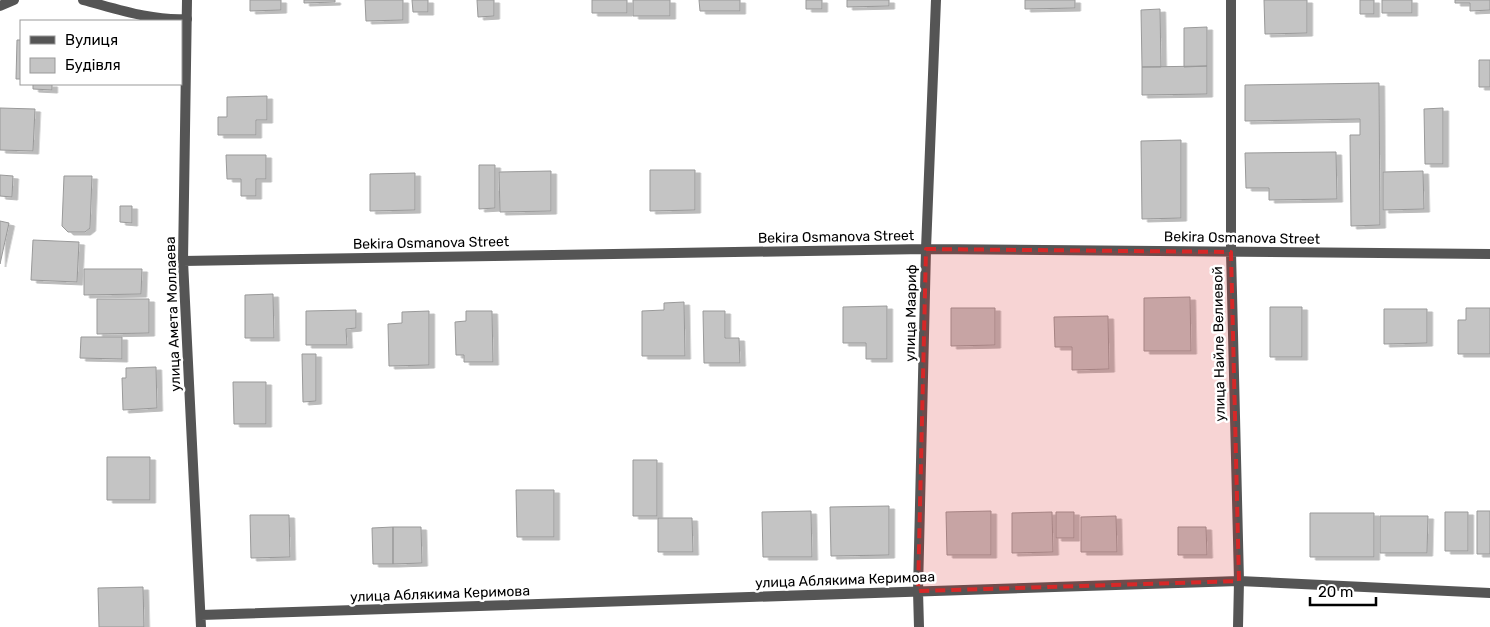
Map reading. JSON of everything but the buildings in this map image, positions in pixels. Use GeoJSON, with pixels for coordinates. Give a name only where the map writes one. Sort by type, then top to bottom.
{"type":"FeatureCollection","features":[{"type":"Feature","properties":{"kind":"street"},"geometry":{"type":"LineString","coordinates":[[0,6],[14,0]]}},
{"type":"Feature","properties":{"kind":"street"},"geometry":{"type":"LineString","coordinates":[[83,0],[148,17],[175,20],[187,19]]}},
{"type":"Feature","properties":{"kind":"street","name":"улица Амета Моллаева"},"geometry":{"type":"LineString","coordinates":[[188,0],[183,261],[201,627]]}},
{"type":"Feature","properties":{"kind":"street","name":"улица Маариф"},"geometry":{"type":"LineString","coordinates":[[919,627],[918,591],[926,249],[936,0]]}},
{"type":"Feature","properties":{"kind":"street","name":"улица Найле Велиевой"},"geometry":{"type":"LineString","coordinates":[[1231,0],[1231,252],[1238,627]]}},
{"type":"Feature","properties":{"kind":"street","name":"Bekira Osmanova Street"},"geometry":{"type":"LineString","coordinates":[[183,261],[926,249],[1490,254]]}},
{"type":"Feature","properties":{"kind":"street","name":"улица Аблякима Керимова"},"geometry":{"type":"LineString","coordinates":[[201,615],[1238,581],[1490,593]]}},
{"type":"Feature","properties":{"kind":"highlighted area"},"geometry":{"type":"Polygon","coordinates":[[[926,249],[1231,252],[1239,581],[918,591],[926,249]]]}}]}
